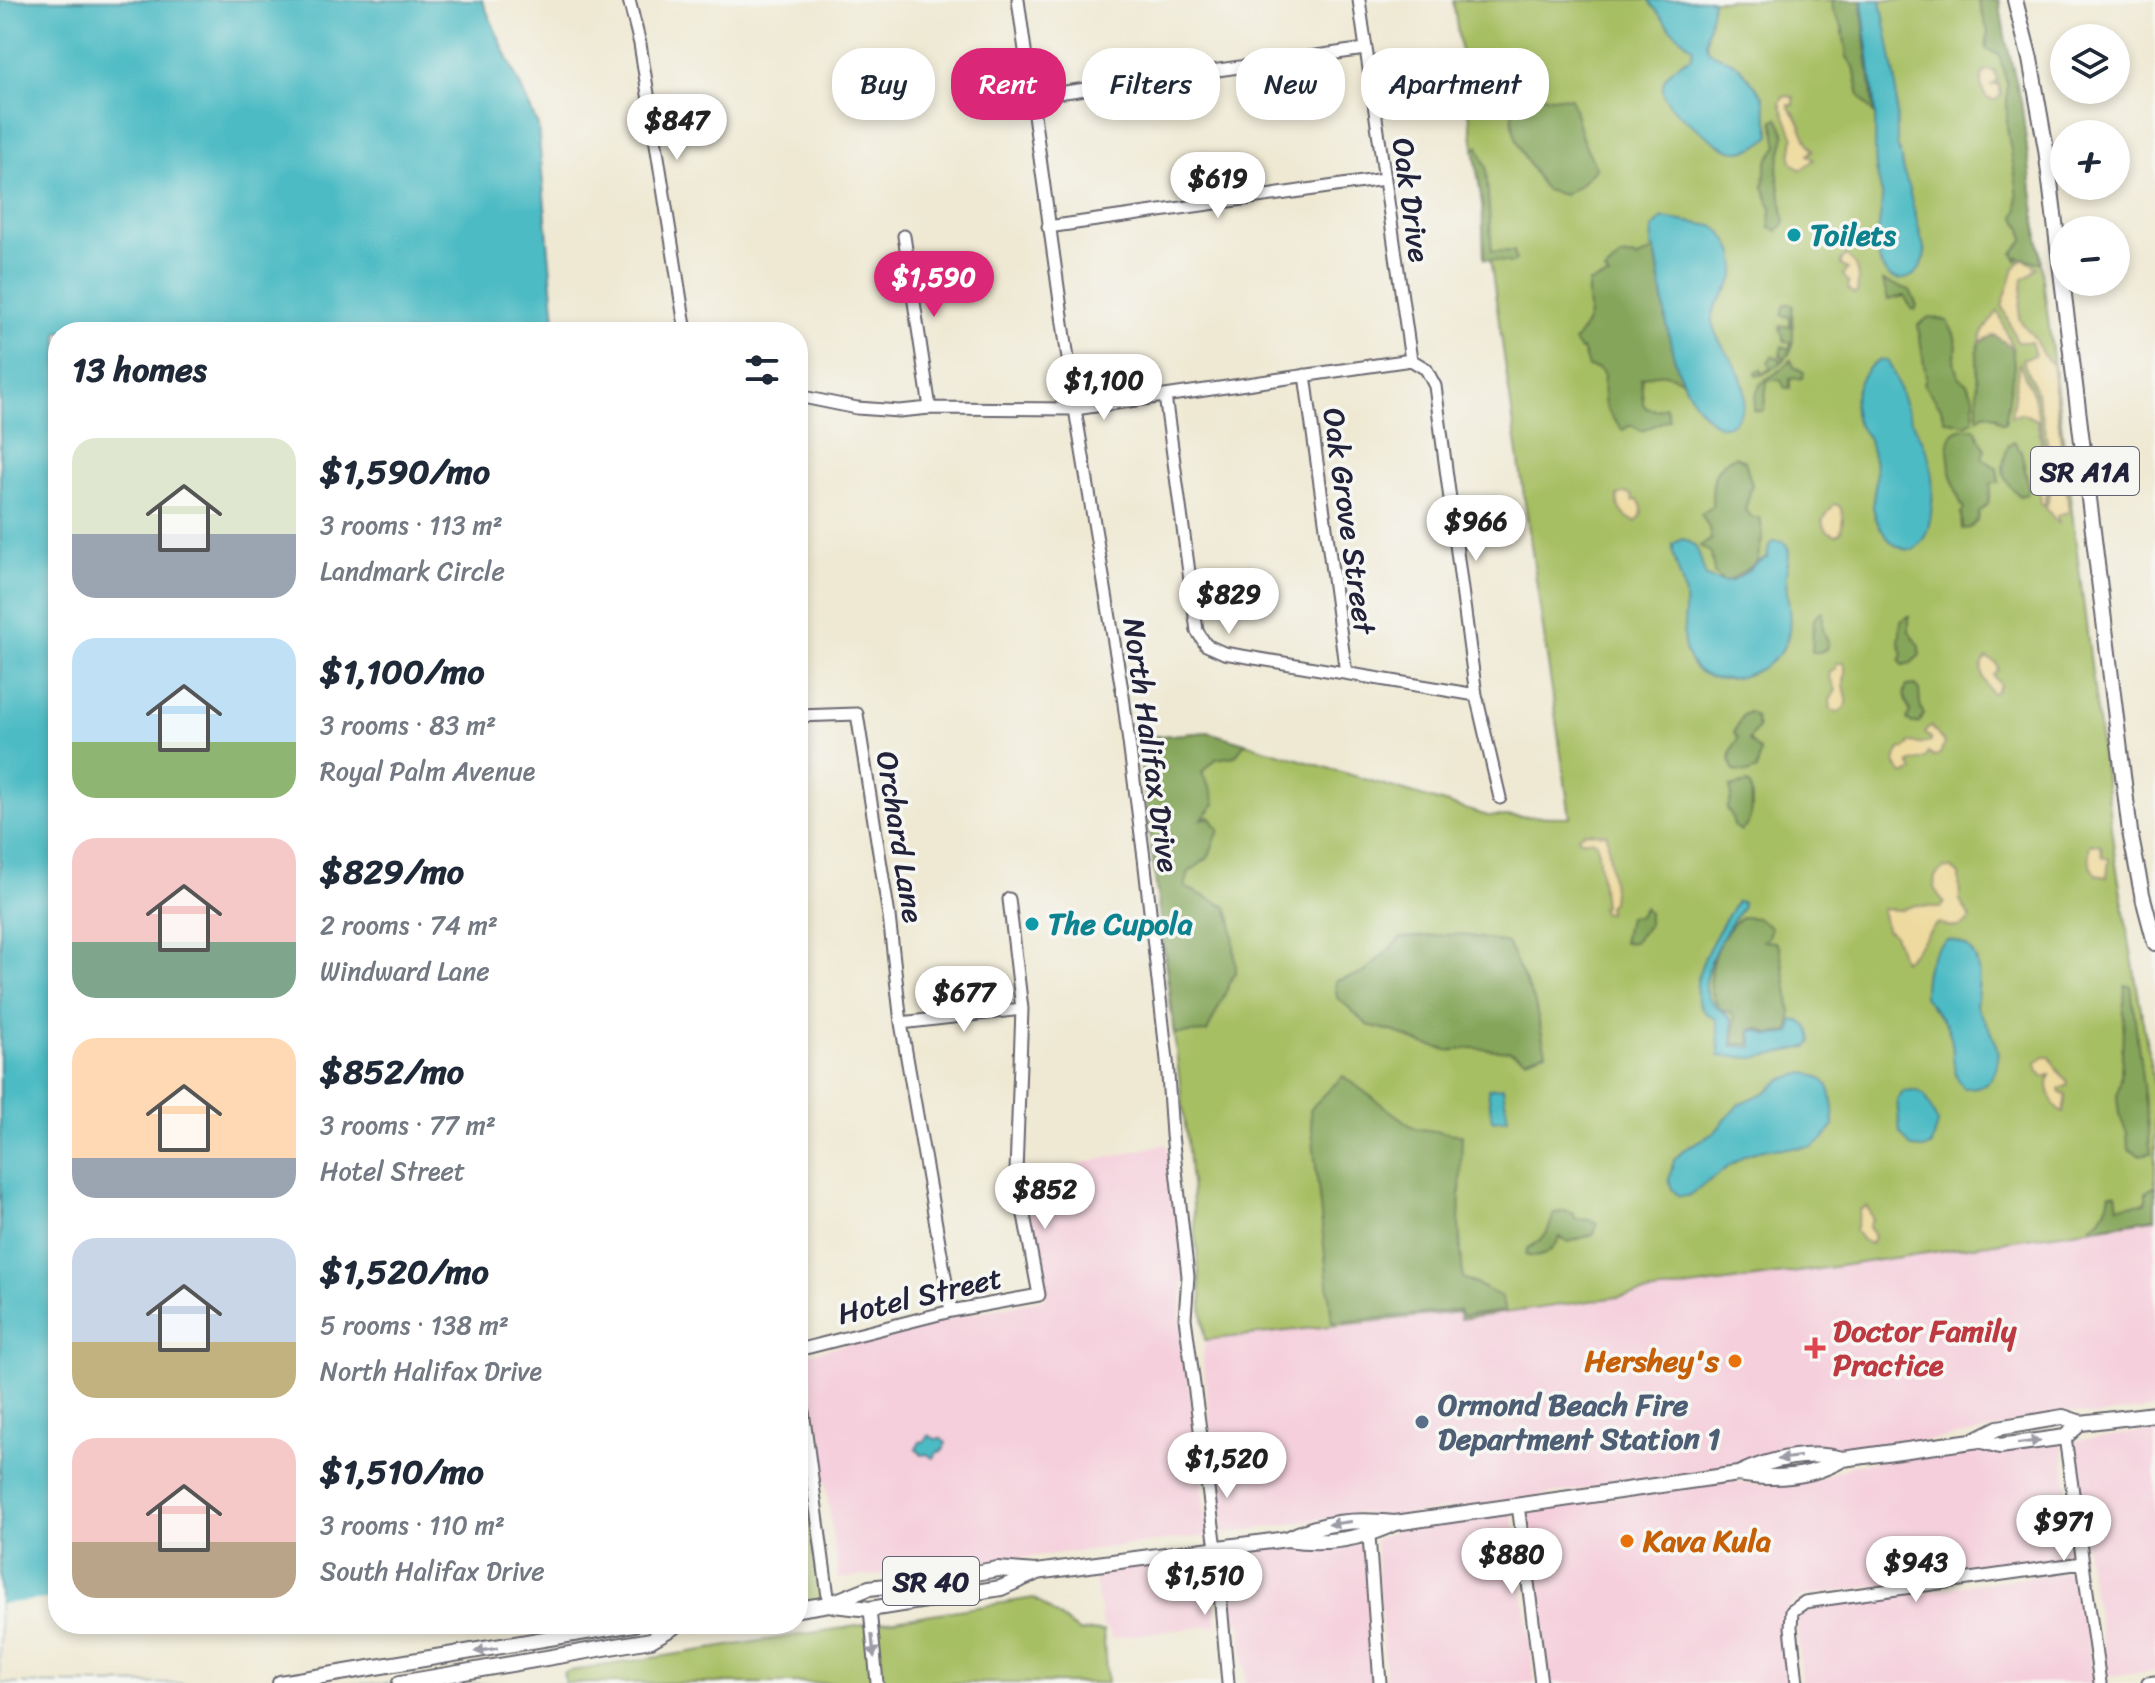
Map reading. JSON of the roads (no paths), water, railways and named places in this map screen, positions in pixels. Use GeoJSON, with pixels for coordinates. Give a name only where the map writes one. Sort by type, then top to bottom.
{"type":"FeatureCollection","features":[{"type":"Feature","properties":{"kind":"main road","name":"SR A1A"},"geometry":{"type":"LineString","coordinates":[[2015,0],[2030,59],[2046,149],[2130,832],[2155,943]]}},
{"type":"Feature","properties":{"kind":"main road","name":"SR 40"},"geometry":{"type":"LineString","coordinates":[[1974,1441],[1998,1428],[2063,1417],[2081,1423],[2155,1414]]}},
{"type":"Feature","properties":{"kind":"main road"},"geometry":{"type":"LineString","coordinates":[[2065,1437],[2081,1423]]}},
{"type":"Feature","properties":{"kind":"main road","name":"SR 40"},"geometry":{"type":"LineString","coordinates":[[1287,1539],[1312,1526],[1362,1519],[1395,1523],[1738,1474],[1768,1479],[1823,1471],[1843,1459],[1974,1441],[2000,1446],[2065,1437]]}},
{"type":"Feature","properties":{"kind":"main road","name":"SR 40"},"geometry":{"type":"LineString","coordinates":[[808,1607],[829,1604],[869,1588],[997,1569],[1036,1572],[1287,1539],[1315,1543],[1369,1536],[1395,1523]]}},
{"type":"Feature","properties":{"kind":"main road","name":"SR 40"},"geometry":{"type":"LineString","coordinates":[[829,1604],[870,1609],[1001,1588],[1036,1572]]}},
{"type":"Feature","properties":{"kind":"main road"},"geometry":{"type":"LineString","coordinates":[[870,1609],[888,1593],[932,1581]]}},
{"type":"Feature","properties":{"kind":"main road"},"geometry":{"type":"LineString","coordinates":[[280,1683],[584,1634]]}},
{"type":"Feature","properties":{"kind":"main road"},"geometry":{"type":"LineString","coordinates":[[400,1683],[593,1651],[651,1640],[661,1634]]}},
{"type":"Feature","properties":{"kind":"street"},"geometry":{"type":"LineString","coordinates":[[629,0],[640,44],[684,322]]}},
{"type":"Feature","properties":{"kind":"street","name":"North Halifax Drive"},"geometry":{"type":"LineString","coordinates":[[1018,0],[1024,48]]}},
{"type":"Feature","properties":{"kind":"street","name":"Oak Drive"},"geometry":{"type":"LineString","coordinates":[[1359,0],[1365,48]]}},
{"type":"Feature","properties":{"kind":"street"},"geometry":{"type":"LineString","coordinates":[[1066,92],[1361,50]]}},
{"type":"Feature","properties":{"kind":"street","name":"North Halifax Drive"},"geometry":{"type":"LineString","coordinates":[[1033,120],[1075,409],[1123,696],[1144,858],[1188,1276],[1185,1318],[1216,1548],[1228,1683]]}},
{"type":"Feature","properties":{"kind":"street","name":"Oak Drive"},"geometry":{"type":"LineString","coordinates":[[1375,120],[1411,360]]}},
{"type":"Feature","properties":{"kind":"street"},"geometry":{"type":"LineString","coordinates":[[1048,227],[1384,179]]}},
{"type":"Feature","properties":{"kind":"street"},"geometry":{"type":"LineString","coordinates":[[904,236],[930,408]]}},
{"type":"Feature","properties":{"kind":"street"},"geometry":{"type":"LineString","coordinates":[[808,398],[857,408],[899,411],[930,408],[1075,409],[1411,360],[1426,369],[1435,386],[1476,695],[1500,798]]}},
{"type":"Feature","properties":{"kind":"street","name":"Oak Grove Street"},"geometry":{"type":"LineString","coordinates":[[1305,375],[1346,673]]}},
{"type":"Feature","properties":{"kind":"street"},"geometry":{"type":"LineString","coordinates":[[1165,396],[1197,631],[1206,645],[1224,653],[1476,695]]}},
{"type":"Feature","properties":{"kind":"street","name":"Orchard Lane"},"geometry":{"type":"LineString","coordinates":[[808,716],[857,714],[889,916],[901,1023],[951,1311]]}},
{"type":"Feature","properties":{"kind":"street","name":"Hotel Street"},"geometry":{"type":"LineString","coordinates":[[808,1347],[951,1311],[1039,1295],[1016,1172],[1022,1009],[1009,899]]}},
{"type":"Feature","properties":{"kind":"street"},"geometry":{"type":"LineString","coordinates":[[901,1023],[1022,1009]]}},
{"type":"Feature","properties":{"kind":"street"},"geometry":{"type":"LineString","coordinates":[[2065,1437],[2100,1683]]}},
{"type":"Feature","properties":{"kind":"street"},"geometry":{"type":"LineString","coordinates":[[808,1448],[829,1604]]}},
{"type":"Feature","properties":{"kind":"street"},"geometry":{"type":"LineString","coordinates":[[1518,1505],[1541,1683]]}},
{"type":"Feature","properties":{"kind":"street"},"geometry":{"type":"LineString","coordinates":[[1369,1536],[1380,1683]]}},
{"type":"Feature","properties":{"kind":"street"},"geometry":{"type":"LineString","coordinates":[[1797,1683],[1792,1611],[1805,1602],[2082,1563]]}},
{"type":"Feature","properties":{"kind":"street"},"geometry":{"type":"LineString","coordinates":[[870,1609],[877,1683]]}},
{"type":"Feature","properties":{"kind":"street"},"geometry":{"type":"LineString","coordinates":[[2148,1683],[2155,1682]]}},
{"type":"Feature","properties":{"kind":"water"},"geometry":{"type":"Polygon","coordinates":[[[0,0],[482,0],[538,126],[555,322],[48,322],[48,1634],[388,1634],[553,1639],[565,1683],[0,1683],[0,0]]]}},
{"type":"Feature","properties":{"kind":"water"},"geometry":{"type":"Polygon","coordinates":[[[1648,0],[1713,0],[1706,43],[1709,51],[1738,65],[1763,96],[1771,136],[1751,149],[1732,150],[1712,140],[1677,112],[1664,94],[1663,85],[1676,66],[1691,57],[1693,48],[1670,28],[1648,0]]]}},
{"type":"Feature","properties":{"kind":"water"},"geometry":{"type":"Polygon","coordinates":[[[1862,0],[1881,0],[1896,83],[1897,144],[1925,252],[1918,271],[1904,279],[1889,275],[1879,259],[1882,197],[1876,167],[1874,102],[1862,0]]]}},
{"type":"Feature","properties":{"kind":"water"},"geometry":{"type":"Polygon","coordinates":[[[1663,218],[1713,226],[1732,249],[1736,262],[1732,283],[1712,314],[1715,331],[1740,375],[1745,394],[1741,412],[1730,424],[1722,426],[1706,416],[1687,389],[1677,367],[1655,250],[1651,246],[1652,229],[1663,218]]]}},
{"type":"Feature","properties":{"kind":"water"},"geometry":{"type":"Polygon","coordinates":[[[1882,360],[1888,361],[1893,371],[1931,468],[1933,494],[1929,523],[1919,544],[1911,550],[1897,546],[1877,522],[1873,507],[1875,466],[1868,439],[1855,418],[1854,401],[1859,384],[1868,369],[1882,360]]]}},
{"type":"Feature","properties":{"kind":"water"},"geometry":{"type":"Polygon","coordinates":[[[1682,539],[1697,549],[1706,577],[1727,582],[1739,578],[1767,557],[1769,546],[1774,541],[1784,542],[1787,546],[1788,636],[1778,655],[1767,665],[1753,673],[1724,679],[1710,677],[1698,670],[1689,659],[1683,636],[1684,592],[1673,551],[1673,544],[1682,539]]]}},
{"type":"Feature","properties":{"kind":"water"},"geometry":{"type":"Polygon","coordinates":[[[1737,901],[1742,902],[1743,906],[1723,937],[1707,974],[1708,996],[1731,1018],[1732,1046],[1753,1047],[1751,1031],[1758,1030],[1770,1036],[1791,1033],[1793,1020],[1802,1022],[1809,1030],[1812,1042],[1807,1047],[1755,1058],[1719,1056],[1716,1019],[1703,1009],[1697,996],[1698,980],[1710,945],[1737,901]]]}},
{"type":"Feature","properties":{"kind":"water"},"geometry":{"type":"Polygon","coordinates":[[[1947,940],[1967,947],[1977,963],[1979,983],[1976,1005],[1996,1043],[1995,1071],[1991,1079],[1975,1087],[1964,1088],[1959,1081],[1947,1027],[1924,997],[1930,958],[1947,940]]]}},
{"type":"Feature","properties":{"kind":"water"},"geometry":{"type":"Polygon","coordinates":[[[1805,1073],[1822,1079],[1830,1091],[1834,1126],[1823,1139],[1812,1147],[1764,1149],[1745,1155],[1688,1196],[1679,1196],[1672,1189],[1669,1180],[1674,1160],[1683,1150],[1714,1133],[1739,1104],[1766,1092],[1782,1079],[1805,1073]]]}},
{"type":"Feature","properties":{"kind":"water"},"geometry":{"type":"Polygon","coordinates":[[[1503,1087],[1508,1118],[1492,1120],[1488,1089],[1503,1087]]]}},
{"type":"Feature","properties":{"kind":"water"},"geometry":{"type":"Polygon","coordinates":[[[1916,1090],[1924,1095],[1938,1123],[1932,1145],[1924,1149],[1912,1148],[1900,1133],[1897,1100],[1904,1091],[1916,1090]]]}},
{"type":"Feature","properties":{"kind":"water"},"geometry":{"type":"Polygon","coordinates":[[[929,1435],[946,1443],[943,1451],[937,1452],[933,1458],[922,1455],[916,1449],[929,1435]]]}},
{"type":"Feature","properties":{"kind":"place","name":"Toilets"},"geometry":{"type":"Point","coordinates":[1794,235]}},
{"type":"Feature","properties":{"kind":"place","name":"The Cupola"},"geometry":{"type":"Point","coordinates":[1032,924]}},
{"type":"Feature","properties":{"kind":"place","name":"Doctor Family Practice"},"geometry":{"type":"Point","coordinates":[1815,1348]}},
{"type":"Feature","properties":{"kind":"place","name":"Hershey's"},"geometry":{"type":"Point","coordinates":[1735,1361]}},
{"type":"Feature","properties":{"kind":"place","name":"Ormond Beach Fire Department Station 1"},"geometry":{"type":"Point","coordinates":[1422,1422]}},
{"type":"Feature","properties":{"kind":"place","name":"Kava Kula"},"geometry":{"type":"Point","coordinates":[1627,1541]}}]}
